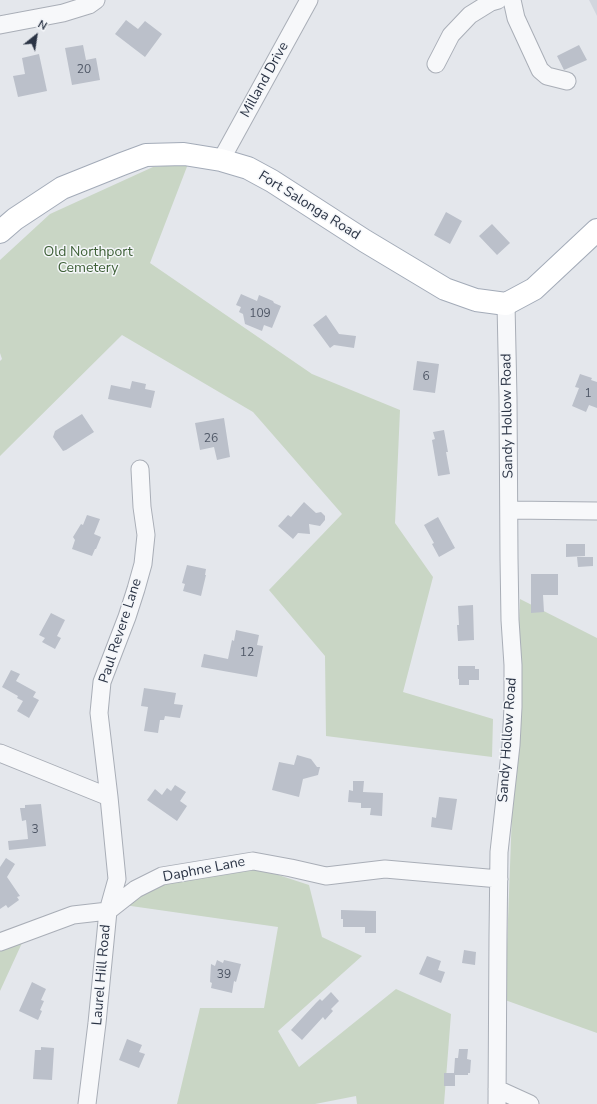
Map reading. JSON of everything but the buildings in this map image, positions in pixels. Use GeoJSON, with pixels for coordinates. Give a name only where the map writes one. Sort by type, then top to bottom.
{"type":"FeatureCollection","features":[{"type":"Feature","properties":{"kind":"main road","name":"Fort Salonga Road"},"geometry":{"type":"LineString","coordinates":[[0,232],[15,218],[62,188],[146,155],[184,154],[221,160],[248,168],[272,181],[365,241],[445,289],[476,300],[506,304]]}},
{"type":"Feature","properties":{"kind":"main road"},"geometry":{"type":"LineString","coordinates":[[506,304],[534,289],[597,230]]}},
{"type":"Feature","properties":{"kind":"street"},"geometry":{"type":"LineString","coordinates":[[0,25],[63,13],[89,5],[96,0]]}},
{"type":"Feature","properties":{"kind":"street","name":"Milland Drive"},"geometry":{"type":"LineString","coordinates":[[221,160],[309,0]]}},
{"type":"Feature","properties":{"kind":"street"},"geometry":{"type":"LineString","coordinates":[[436,64],[451,35],[470,15],[491,2],[498,0]]}},
{"type":"Feature","properties":{"kind":"street"},"geometry":{"type":"LineString","coordinates":[[512,0],[516,18],[540,70],[547,76],[566,81]]}},
{"type":"Feature","properties":{"kind":"street","name":"Sandy Hollow Road"},"geometry":{"type":"LineString","coordinates":[[497,1096],[499,852],[511,745],[513,707],[513,666],[510,620],[506,304]]}},
{"type":"Feature","properties":{"kind":"street","name":"Paul Revere Lane"},"geometry":{"type":"LineString","coordinates":[[108,911],[117,879],[109,797],[98,713],[102,682],[127,617],[143,564],[146,535],[142,506],[140,469]]}},
{"type":"Feature","properties":{"kind":"street"},"geometry":{"type":"LineString","coordinates":[[509,510],[597,512]]}},
{"type":"Feature","properties":{"kind":"street"},"geometry":{"type":"LineString","coordinates":[[0,753],[109,797]]}},
{"type":"Feature","properties":{"kind":"street","name":"Daphne Lane"},"geometry":{"type":"LineString","coordinates":[[108,911],[136,889],[162,876],[253,861],[326,876],[385,869],[499,879]]}},
{"type":"Feature","properties":{"kind":"street","name":"Laurel Hill Road"},"geometry":{"type":"LineString","coordinates":[[0,942],[73,916],[108,911],[87,1104]]}},
{"type":"Feature","properties":{"kind":"street"},"geometry":{"type":"LineString","coordinates":[[497,1096],[530,1104]]}},
{"type":"Feature","properties":{"kind":"shaded area"},"geometry":{"type":"Polygon","coordinates":[[[589,0],[597,0],[597,16],[589,0]]]}},
{"type":"Feature","properties":{"kind":"green space","name":"Old Northport Cemetery"},"geometry":{"type":"Polygon","coordinates":[[[188,164],[150,263],[312,374],[400,410],[395,523],[433,577],[403,692],[493,719],[492,757],[326,736],[325,656],[269,590],[342,514],[253,412],[122,335],[0,456],[0,361],[2,359],[0,353],[0,260],[50,214],[153,167],[188,164]]]}},
{"type":"Feature","properties":{"kind":"green space"},"geometry":{"type":"Polygon","coordinates":[[[520,599],[597,638],[597,1033],[505,1000],[520,599]]]}},
{"type":"Feature","properties":{"kind":"green space"},"geometry":{"type":"Polygon","coordinates":[[[260,869],[309,885],[322,937],[362,956],[278,1031],[299,1067],[396,989],[451,1014],[444,1104],[357,1104],[356,1096],[315,1104],[177,1104],[200,1008],[264,1008],[278,927],[124,905],[169,882],[260,869]]]}},
{"type":"Feature","properties":{"kind":"green space"},"geometry":{"type":"Polygon","coordinates":[[[22,943],[0,991],[0,950],[22,943]]]}}]}
